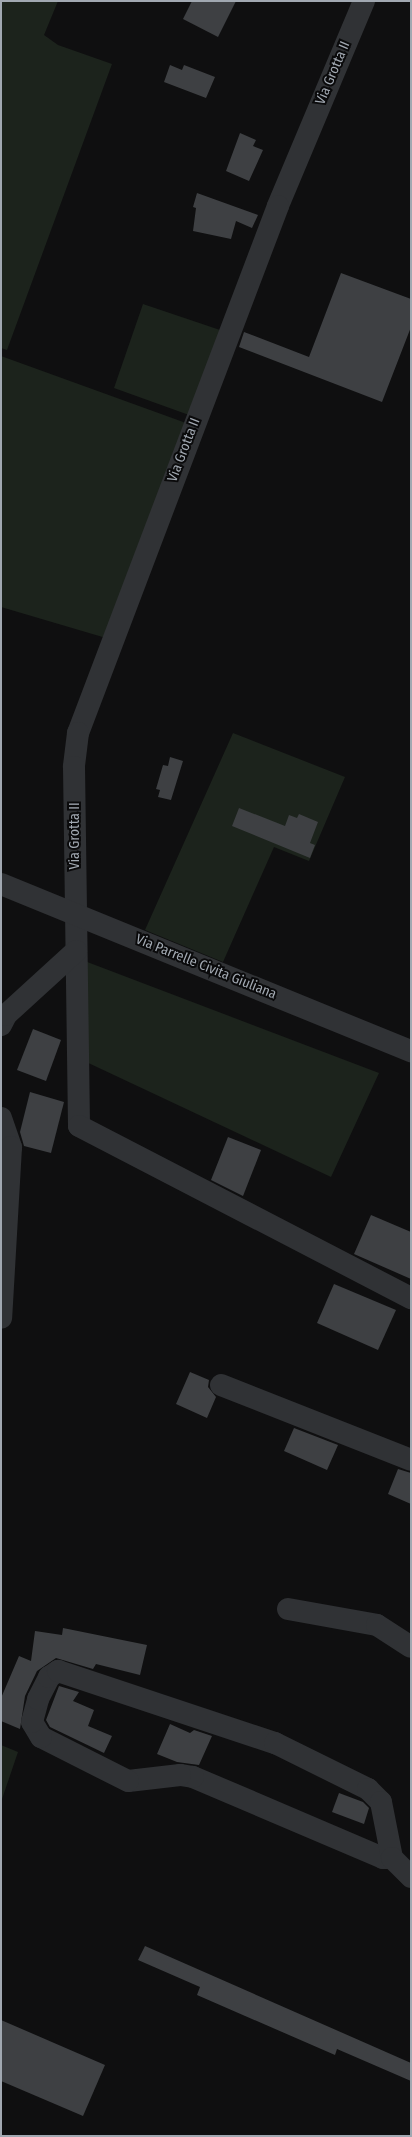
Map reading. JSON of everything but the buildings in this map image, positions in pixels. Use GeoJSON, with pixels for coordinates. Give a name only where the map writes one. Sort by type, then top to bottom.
{"type":"FeatureCollection","features":[{"type":"Feature","properties":{"kind":"street","name":"Via Grotta II"},"geometry":{"type":"LineString","coordinates":[[364,1],[278,206],[78,733],[74,767],[79,1126],[411,1298]]}},
{"type":"Feature","properties":{"kind":"street","name":"Via Parrelle Civita Giuliana"},"geometry":{"type":"LineString","coordinates":[[1,884],[411,1051]]}},
{"type":"Feature","properties":{"kind":"street"},"geometry":{"type":"LineString","coordinates":[[1,1025],[6,1015],[76,951]]}},
{"type":"Feature","properties":{"kind":"street"},"geometry":{"type":"LineString","coordinates":[[1,1118],[11,1146],[4,1203],[1,1318]]}},
{"type":"Feature","properties":{"kind":"street"},"geometry":{"type":"LineString","coordinates":[[221,1385],[411,1460]]}},
{"type":"Feature","properties":{"kind":"street"},"geometry":{"type":"LineString","coordinates":[[288,1609],[377,1625],[411,1647]]}},
{"type":"Feature","properties":{"kind":"street"},"geometry":{"type":"LineString","coordinates":[[392,1858],[382,1858],[193,1777],[180,1775],[128,1781],[41,1738],[32,1722],[38,1698],[49,1677],[58,1671],[275,1743],[368,1789],[381,1802],[392,1858],[411,1877]]}},
{"type":"Feature","properties":{"kind":"shaded area"},"geometry":{"type":"Polygon","coordinates":[[[1,1],[58,1],[44,35],[58,45],[112,64],[7,350],[1,348],[1,1]]]}},
{"type":"Feature","properties":{"kind":"shaded area"},"geometry":{"type":"Polygon","coordinates":[[[143,304],[223,331],[189,415],[114,388],[143,304]]]}},
{"type":"Feature","properties":{"kind":"shaded area"},"geometry":{"type":"Polygon","coordinates":[[[1,356],[186,423],[106,638],[1,607],[1,356]]]}},
{"type":"Feature","properties":{"kind":"shaded area"},"geometry":{"type":"Polygon","coordinates":[[[233,733],[345,777],[309,861],[274,847],[223,962],[145,930],[233,733]]]}},
{"type":"Feature","properties":{"kind":"shaded area"},"geometry":{"type":"Polygon","coordinates":[[[82,960],[379,1073],[331,1177],[82,1060],[82,960]]]}},
{"type":"Feature","properties":{"kind":"shaded area"},"geometry":{"type":"Polygon","coordinates":[[[1,1745],[18,1752],[1,1802],[1,1745]]]}}]}
